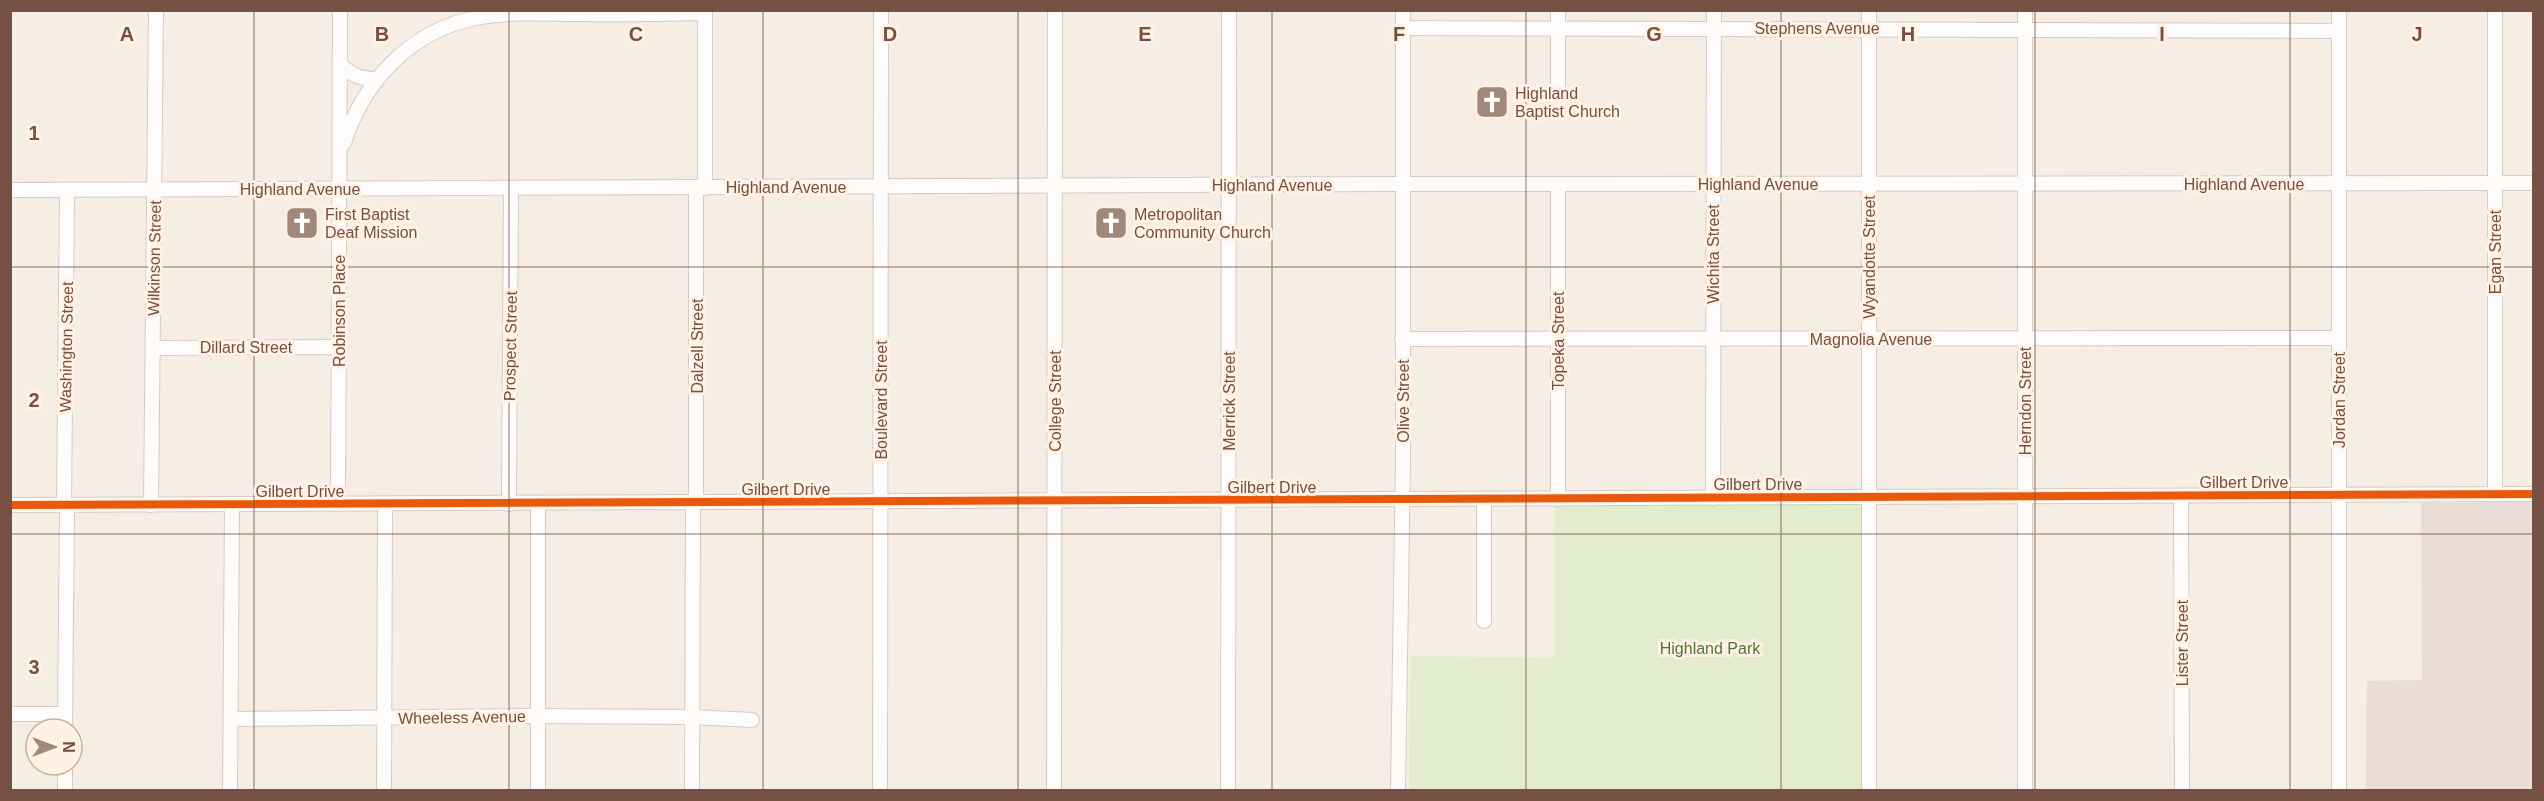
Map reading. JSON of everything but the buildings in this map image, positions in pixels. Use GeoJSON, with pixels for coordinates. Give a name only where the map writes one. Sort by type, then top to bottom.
{"type":"FeatureCollection","features":[{"type":"Feature","properties":{"kind":"street","name":"Wilkinson Street"},"geometry":{"type":"LineString","coordinates":[[151,505],[156,10]]}},
{"type":"Feature","properties":{"kind":"street","name":"Robinson Place"},"geometry":{"type":"LineString","coordinates":[[338,504],[340,10]]}},
{"type":"Feature","properties":{"kind":"street","name":"Boulevard Street"},"geometry":{"type":"LineString","coordinates":[[880,790],[881,10]]}},
{"type":"Feature","properties":{"kind":"street","name":"College Street"},"geometry":{"type":"LineString","coordinates":[[1054,790],[1055,10]]}},
{"type":"Feature","properties":{"kind":"street","name":"Merrick Street"},"geometry":{"type":"LineString","coordinates":[[1228,790],[1229,10]]}},
{"type":"Feature","properties":{"kind":"street","name":"Olive Street"},"geometry":{"type":"LineString","coordinates":[[1398,790],[1403,10]]}},
{"type":"Feature","properties":{"kind":"street"},"geometry":{"type":"LineString","coordinates":[[1558,10],[1558,94]]}},
{"type":"Feature","properties":{"kind":"street","name":"Wichita Street"},"geometry":{"type":"LineString","coordinates":[[1713,498],[1714,10]]}},
{"type":"Feature","properties":{"kind":"street","name":"Wyandotte Street"},"geometry":{"type":"LineString","coordinates":[[1869,10],[1869,790]]}},
{"type":"Feature","properties":{"kind":"street","name":"Herndon Street"},"geometry":{"type":"LineString","coordinates":[[2025,10],[2025,790]]}},
{"type":"Feature","properties":{"kind":"street","name":"Jordan Street"},"geometry":{"type":"LineString","coordinates":[[2338,790],[2339,10]]}},
{"type":"Feature","properties":{"kind":"street","name":"Egan Street"},"geometry":{"type":"LineString","coordinates":[[2495,10],[2495,494]]}},
{"type":"Feature","properties":{"kind":"street"},"geometry":{"type":"LineString","coordinates":[[340,156],[354,114],[376,79],[411,46],[451,25],[492,16],[541,12],[705,12]]}},
{"type":"Feature","properties":{"kind":"street","name":"Dalzell Street"},"geometry":{"type":"LineString","coordinates":[[692,790],[694,503],[705,12]]}},
{"type":"Feature","properties":{"kind":"street","name":"Stephens Avenue"},"geometry":{"type":"LineString","coordinates":[[1403,28],[2339,31]]}},
{"type":"Feature","properties":{"kind":"street"},"geometry":{"type":"LineString","coordinates":[[340,64],[349,73],[363,79],[376,79]]}},
{"type":"Feature","properties":{"kind":"street","name":"Highland Avenue"},"geometry":{"type":"LineString","coordinates":[[10,190],[1402,184],[2534,183]]}},
{"type":"Feature","properties":{"kind":"street","name":"Topeka Street"},"geometry":{"type":"LineString","coordinates":[[1558,184],[1558,499]]}},
{"type":"Feature","properties":{"kind":"street","name":"Prospect Street"},"geometry":{"type":"LineString","coordinates":[[509,504],[511,188]]}},
{"type":"Feature","properties":{"kind":"street","name":"Washington Street"},"geometry":{"type":"LineString","coordinates":[[65,714],[67,190]]}},
{"type":"Feature","properties":{"kind":"street","name":"Magnolia Avenue"},"geometry":{"type":"LineString","coordinates":[[1402,339],[2339,338]]}},
{"type":"Feature","properties":{"kind":"street","name":"Dillard Street"},"geometry":{"type":"LineString","coordinates":[[153,348],[339,347]]}},
{"type":"Feature","properties":{"kind":"street","name":"Gilbert Drive"},"geometry":{"type":"LineString","coordinates":[[10,505],[2534,494]]}},
{"type":"Feature","properties":{"kind":"street","name":"Lister Street"},"geometry":{"type":"LineString","coordinates":[[2181,496],[2182,790]]}},
{"type":"Feature","properties":{"kind":"street"},"geometry":{"type":"LineString","coordinates":[[1484,499],[1484,621]]}},
{"type":"Feature","properties":{"kind":"street"},"geometry":{"type":"LineString","coordinates":[[384,790],[386,504]]}},
{"type":"Feature","properties":{"kind":"street"},"geometry":{"type":"LineString","coordinates":[[537,790],[538,504]]}},
{"type":"Feature","properties":{"kind":"street"},"geometry":{"type":"LineString","coordinates":[[230,790],[232,505]]}},
{"type":"Feature","properties":{"kind":"street"},"geometry":{"type":"LineString","coordinates":[[10,714],[65,714]]}},
{"type":"Feature","properties":{"kind":"street","name":"Wheeless Avenue"},"geometry":{"type":"LineString","coordinates":[[231,719],[538,716],[692,717],[752,720]]}},
{"type":"Feature","properties":{"kind":"shaded area"},"geometry":{"type":"Polygon","coordinates":[[[2533,502],[2533,790],[2366,790],[2367,681],[2422,680],[2421,503],[2533,502]]]}},
{"type":"Feature","properties":{"kind":"green space","name":"Highland Park"},"geometry":{"type":"Polygon","coordinates":[[[1866,504],[1866,790],[1409,790],[1410,656],[1554,658],[1554,505],[1866,504]]]}},
{"type":"Feature","properties":{"kind":"cycle path"},"geometry":{"type":"LineString","coordinates":[[10,505],[2534,494]]}},
{"type":"Feature","properties":{"kind":"place","name":"Highland Baptist Church"},"geometry":{"type":"Point","coordinates":[1492,102]}},
{"type":"Feature","properties":{"kind":"place","name":"First Baptist Deaf Mission"},"geometry":{"type":"Point","coordinates":[302,223]}},
{"type":"Feature","properties":{"kind":"place","name":"Metropolitan Community Church"},"geometry":{"type":"Point","coordinates":[1111,223]}}]}
